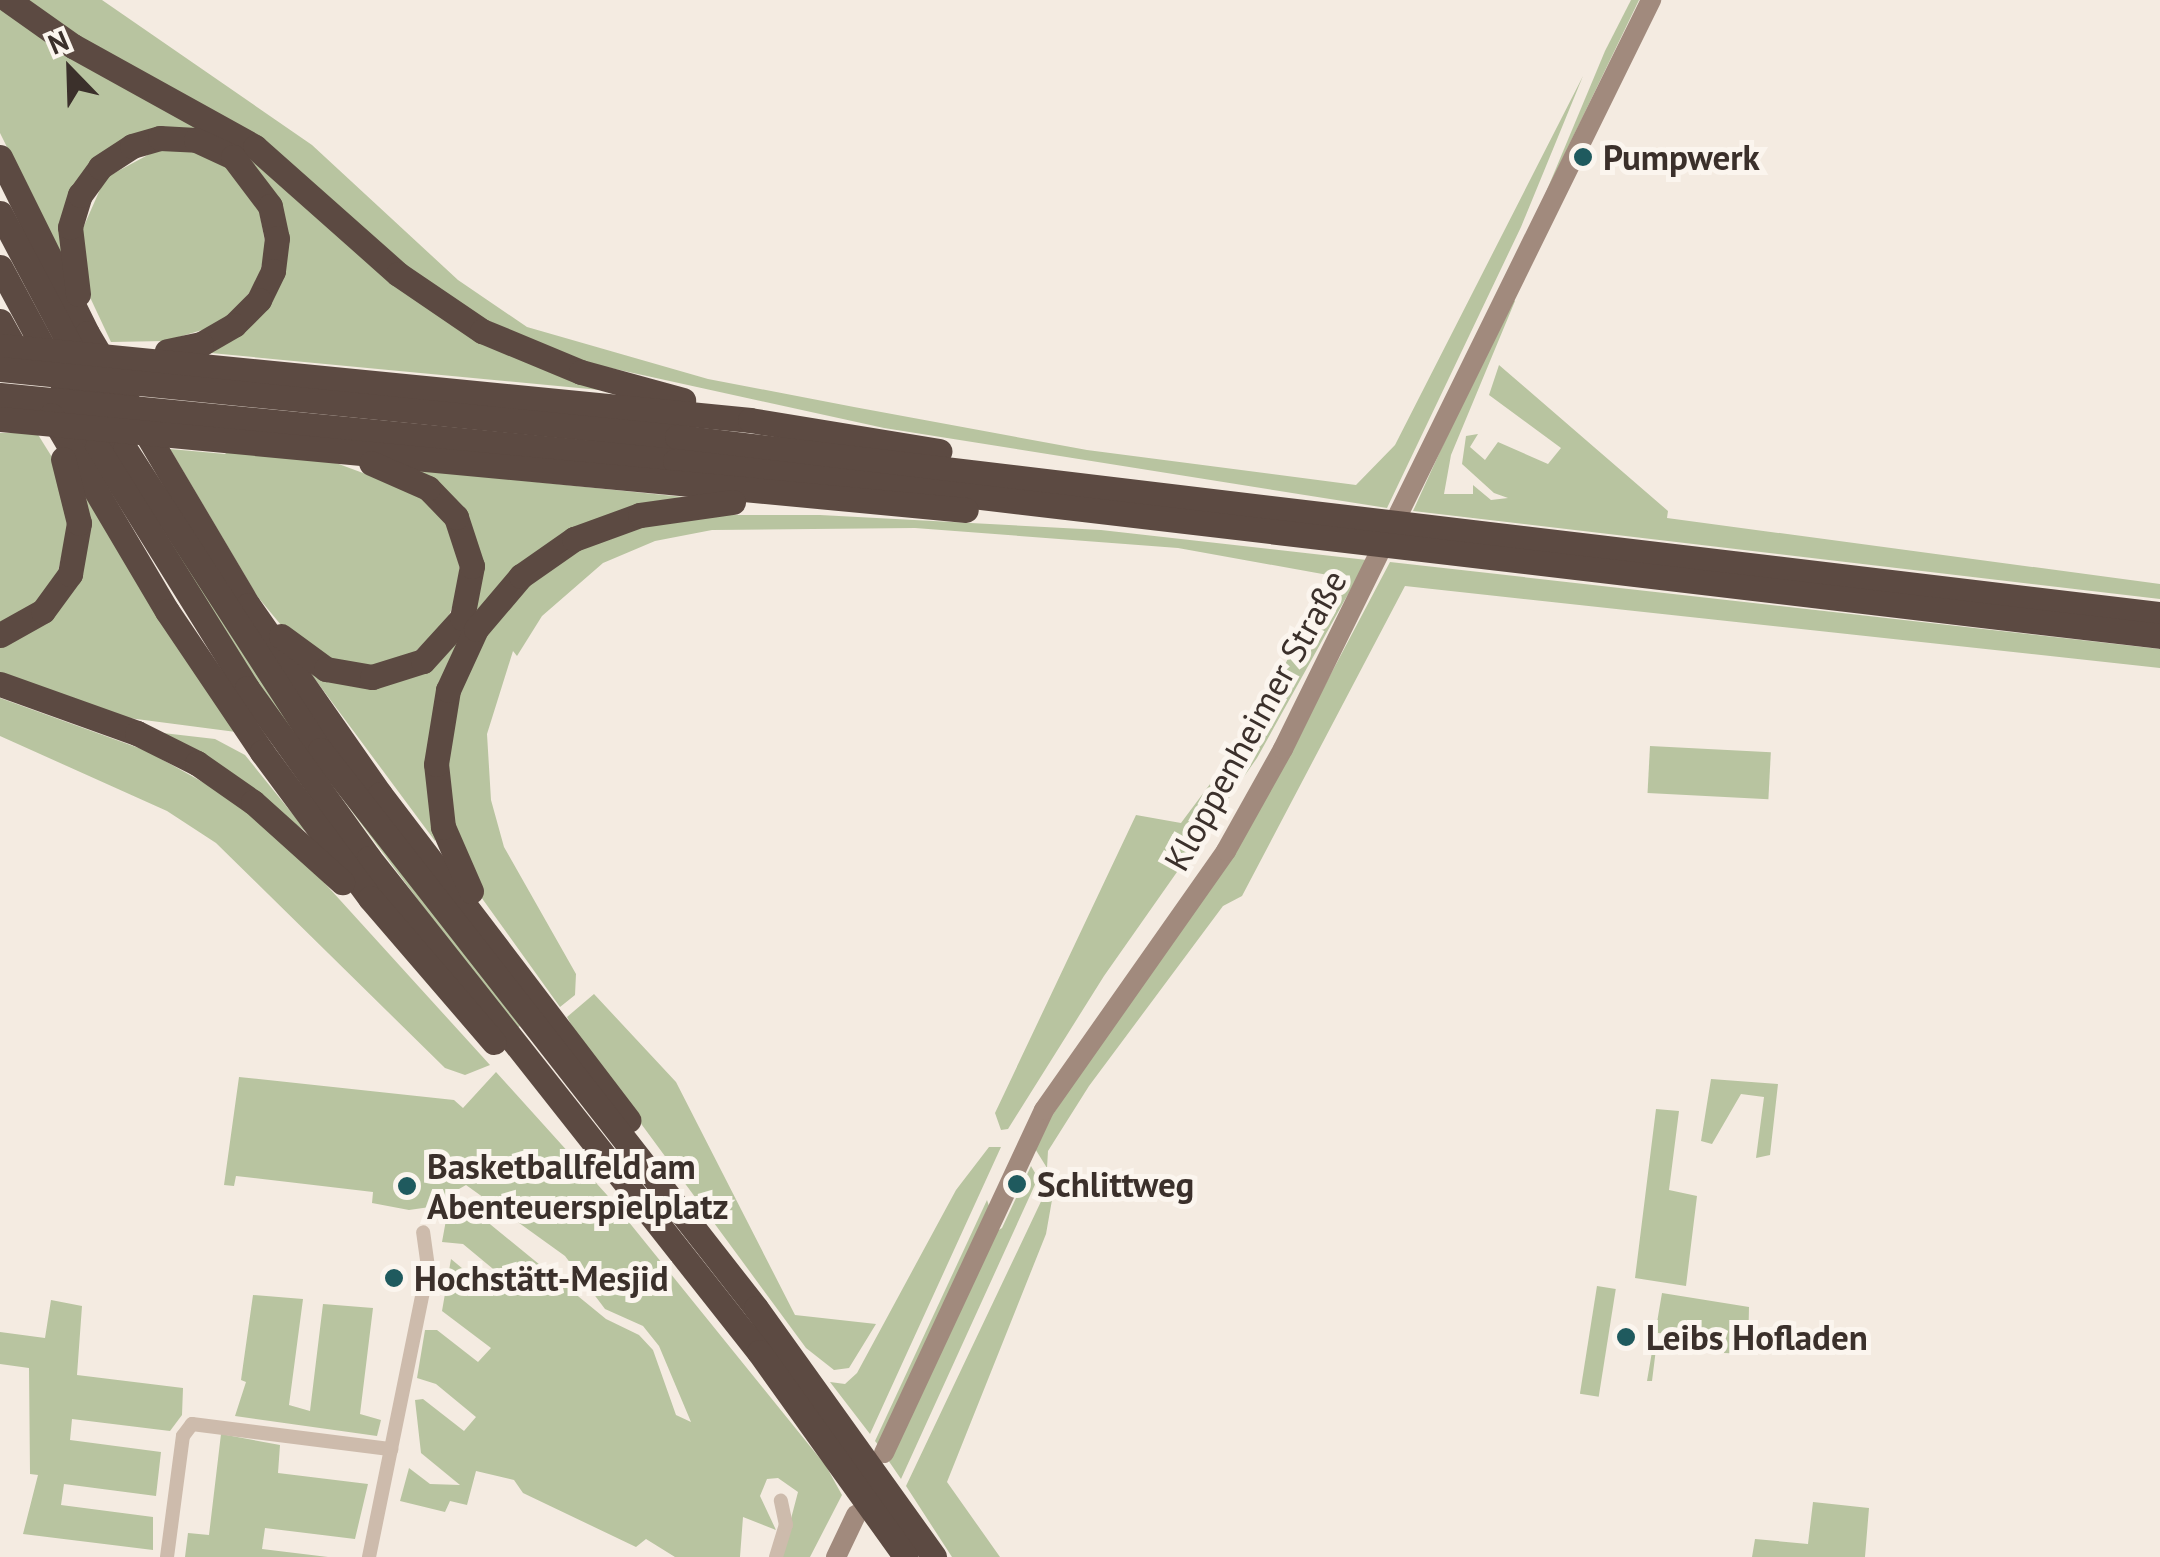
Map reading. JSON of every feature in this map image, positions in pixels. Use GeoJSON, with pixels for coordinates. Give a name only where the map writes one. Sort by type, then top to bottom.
{"type":"FeatureCollection","features":[{"type":"Feature","properties":{"kind":"highway"},"geometry":{"type":"LineString","coordinates":[[8,0],[73,46],[254,147],[398,274],[482,332],[581,372],[750,420]]}},
{"type":"Feature","properties":{"kind":"highway"},"geometry":{"type":"LineString","coordinates":[[87,332],[69,244],[74,210],[90,179],[114,156],[147,140],[186,138],[221,149],[250,172],[270,206],[276,253],[267,285],[249,312],[218,336],[134,356]]}},
{"type":"Feature","properties":{"kind":"highway"},"geometry":{"type":"LineString","coordinates":[[0,157],[87,332],[248,605],[380,794],[514,964]]}},
{"type":"Feature","properties":{"kind":"highway"},"geometry":{"type":"LineString","coordinates":[[0,213],[125,449],[320,750],[538,1050],[650,1149],[651,1173],[851,1436],[934,1557]]}},
{"type":"Feature","properties":{"kind":"highway"},"geometry":{"type":"LineString","coordinates":[[0,266],[96,447],[247,688],[538,1050],[595,1144],[839,1460],[902,1551]]}},
{"type":"Feature","properties":{"kind":"highway"},"geometry":{"type":"LineString","coordinates":[[1,331],[134,356],[750,420],[984,459],[1050,482]]}},
{"type":"Feature","properties":{"kind":"highway"},"geometry":{"type":"LineString","coordinates":[[1,331],[46,407],[62,444],[220,692],[423,964]]}},
{"type":"Feature","properties":{"kind":"highway"},"geometry":{"type":"LineString","coordinates":[[0,369],[368,402],[2160,614]]}},
{"type":"Feature","properties":{"kind":"highway"},"geometry":{"type":"LineString","coordinates":[[1,413],[777,497],[1036,515],[1096,511]]}},
{"type":"Feature","properties":{"kind":"highway"},"geometry":{"type":"LineString","coordinates":[[1,413],[363,428],[2160,636]]}},
{"type":"Feature","properties":{"kind":"highway"},"geometry":{"type":"LineString","coordinates":[[0,635],[44,611],[76,555],[76,504],[62,444]]}},
{"type":"Feature","properties":{"kind":"highway"},"geometry":{"type":"LineString","coordinates":[[248,605],[311,661],[372,677],[431,656],[466,611],[470,552],[450,508],[406,475],[319,447]]}},
{"type":"Feature","properties":{"kind":"highway"},"geometry":{"type":"LineString","coordinates":[[520,1027],[514,964],[462,876],[439,808],[440,720],[470,639],[521,576],[588,532],[660,511],[777,497]]}},
{"type":"Feature","properties":{"kind":"highway"},"geometry":{"type":"LineString","coordinates":[[0,684],[137,734],[197,764],[303,844],[423,964],[520,1027]]}},
{"type":"Feature","properties":{"kind":"main road","name":"Kloppenheimer Straße"},"geometry":{"type":"LineString","coordinates":[[884,1452],[1044,1110],[1226,851],[1372,574],[1651,0]]}},
{"type":"Feature","properties":{"kind":"main road"},"geometry":{"type":"LineString","coordinates":[[836,1557],[856,1514]]}},
{"type":"Feature","properties":{"kind":"street"},"geometry":{"type":"LineString","coordinates":[[369,1557],[428,1267],[423,1232]]}},
{"type":"Feature","properties":{"kind":"street"},"geometry":{"type":"LineString","coordinates":[[167,1557],[184,1436],[192,1424],[392,1449]]}},
{"type":"Feature","properties":{"kind":"street"},"geometry":{"type":"LineString","coordinates":[[776,1557],[786,1525],[781,1501]]}},
{"type":"Feature","properties":{"kind":"green space"},"geometry":{"type":"Polygon","coordinates":[[[27,0],[102,0],[312,145],[458,280],[527,327],[708,379],[854,407],[1087,450],[1356,485],[1395,445],[1583,76],[1521,227],[1387,508],[884,428],[556,356],[434,292],[303,178],[79,40],[27,0]]]}},
{"type":"Feature","properties":{"kind":"green space"},"geometry":{"type":"Polygon","coordinates":[[[1631,0],[1639,0],[1544,197],[1605,51],[1631,0]]]}},
{"type":"Feature","properties":{"kind":"green space"},"geometry":{"type":"Polygon","coordinates":[[[0,1],[216,131],[329,221],[600,390],[200,352],[212,345],[283,249],[218,142],[110,152],[64,262],[0,133],[0,1]]]}},
{"type":"Feature","properties":{"kind":"green space"},"geometry":{"type":"Polygon","coordinates":[[[159,149],[189,150],[224,164],[258,204],[266,248],[258,281],[235,312],[209,328],[165,341],[111,342],[88,293],[80,235],[105,178],[159,149]]]}},
{"type":"Feature","properties":{"kind":"green space"},"geometry":{"type":"Polygon","coordinates":[[[1510,298],[1515,301],[1451,455],[1444,494],[1473,494],[1473,485],[1491,500],[1508,498],[1494,493],[1462,464],[1466,436],[1478,434],[1470,447],[1485,460],[1498,442],[1548,464],[1561,448],[1489,395],[1499,365],[1668,511],[1667,518],[2160,584],[2160,599],[1413,511],[1510,298]]]}},
{"type":"Feature","properties":{"kind":"green space"},"geometry":{"type":"Polygon","coordinates":[[[0,433],[37,433],[55,462],[68,528],[57,576],[39,601],[0,624],[0,433]]]}},
{"type":"Feature","properties":{"kind":"green space"},"geometry":{"type":"Polygon","coordinates":[[[170,449],[225,454],[230,449],[336,463],[417,493],[443,518],[459,551],[460,586],[446,624],[410,656],[372,666],[334,660],[281,625],[257,596],[170,449]]]}},
{"type":"Feature","properties":{"kind":"green space"},"geometry":{"type":"Polygon","coordinates":[[[409,469],[703,499],[585,526],[460,646],[435,841],[303,663],[419,670],[479,573],[409,469]]]}},
{"type":"Feature","properties":{"kind":"green space"},"geometry":{"type":"Polygon","coordinates":[[[81,490],[236,732],[121,717],[0,676],[0,641],[52,612],[81,490]]]}},
{"type":"Feature","properties":{"kind":"green space"},"geometry":{"type":"Polygon","coordinates":[[[697,515],[820,515],[1101,530],[1367,560],[1257,758],[1104,976],[1008,1129],[1001,1130],[995,1113],[1136,815],[1181,823],[1260,717],[1328,575],[1178,548],[915,528],[712,530],[655,541],[603,563],[542,616],[517,656],[513,651],[487,734],[491,800],[504,847],[576,974],[575,995],[560,1007],[476,890],[448,809],[449,719],[475,648],[527,582],[606,534],[697,515]]]}},
{"type":"Feature","properties":{"kind":"green space"},"geometry":{"type":"Polygon","coordinates":[[[162,527],[273,698],[520,1026],[515,1030],[236,656],[162,527]]]}},
{"type":"Feature","properties":{"kind":"green space"},"geometry":{"type":"Polygon","coordinates":[[[1390,562],[2160,649],[2160,668],[1405,586],[1242,896],[1223,906],[1089,1086],[1048,1151],[1047,1168],[1034,1147],[1037,1139],[1296,740],[1390,562]]]}},
{"type":"Feature","properties":{"kind":"green space"},"geometry":{"type":"Polygon","coordinates":[[[0,698],[147,751],[231,798],[320,878],[490,1065],[465,1075],[445,1068],[216,843],[167,811],[0,736],[0,698]]]}},
{"type":"Feature","properties":{"kind":"green space"},"geometry":{"type":"Polygon","coordinates":[[[163,733],[215,739],[245,755],[308,833],[163,733]]]}},
{"type":"Feature","properties":{"kind":"green space"},"geometry":{"type":"Polygon","coordinates":[[[1650,746],[1771,752],[1768,799],[1648,793],[1650,746]]]}},
{"type":"Feature","properties":{"kind":"green space"},"geometry":{"type":"Polygon","coordinates":[[[594,994],[676,1082],[795,1315],[876,1324],[849,1368],[834,1370],[806,1348],[581,1042],[567,1017],[594,994]]]}},
{"type":"Feature","properties":{"kind":"green space"},"geometry":{"type":"Polygon","coordinates":[[[496,1072],[607,1195],[826,1466],[842,1495],[810,1557],[781,1557],[798,1492],[778,1478],[767,1479],[760,1496],[776,1530],[743,1517],[740,1557],[675,1557],[646,1539],[636,1547],[523,1493],[514,1480],[476,1471],[467,1505],[450,1501],[445,1512],[400,1501],[409,1468],[430,1484],[460,1485],[421,1453],[415,1400],[423,1399],[464,1431],[476,1417],[436,1384],[417,1378],[425,1330],[437,1330],[478,1362],[491,1348],[442,1311],[451,1259],[492,1293],[504,1278],[463,1244],[442,1242],[446,1220],[430,1207],[409,1210],[372,1203],[373,1192],[236,1176],[234,1186],[224,1185],[239,1077],[454,1100],[463,1108],[496,1072]],[[466,1185],[452,1193],[606,1319],[639,1335],[653,1350],[676,1415],[691,1422],[659,1346],[643,1326],[605,1309],[565,1256],[466,1185]]]}},
{"type":"Feature","properties":{"kind":"green space"},"geometry":{"type":"Polygon","coordinates":[[[1711,1079],[1778,1084],[1770,1155],[1756,1158],[1764,1097],[1741,1094],[1712,1144],[1701,1141],[1711,1079]]]}},
{"type":"Feature","properties":{"kind":"green space"},"geometry":{"type":"Polygon","coordinates":[[[1656,1109],[1679,1111],[1669,1190],[1697,1196],[1686,1286],[1635,1278],[1656,1109]]]}},
{"type":"Feature","properties":{"kind":"green space"},"geometry":{"type":"Polygon","coordinates":[[[989,1147],[1001,1147],[870,1434],[830,1382],[845,1384],[857,1373],[956,1190],[989,1147]]]}},
{"type":"Feature","properties":{"kind":"green space"},"geometry":{"type":"Polygon","coordinates":[[[1031,1166],[1038,1178],[901,1479],[888,1460],[992,1234],[1002,1228],[1031,1166]]]}},
{"type":"Feature","properties":{"kind":"green space"},"geometry":{"type":"Polygon","coordinates":[[[1045,1193],[1052,1200],[1046,1234],[947,1482],[1000,1557],[952,1557],[906,1486],[1045,1193]]]}},
{"type":"Feature","properties":{"kind":"green space"},"geometry":{"type":"Polygon","coordinates":[[[987,1200],[989,1206],[879,1446],[875,1441],[987,1200]]]}},
{"type":"Feature","properties":{"kind":"green space"},"geometry":{"type":"Polygon","coordinates":[[[1597,1286],[1616,1289],[1599,1397],[1580,1394],[1597,1286]]]}},
{"type":"Feature","properties":{"kind":"green space"},"geometry":{"type":"Polygon","coordinates":[[[1662,1293],[1749,1307],[1748,1354],[1724,1353],[1724,1341],[1658,1333],[1652,1381],[1647,1381],[1662,1293]]]}},
{"type":"Feature","properties":{"kind":"green space"},"geometry":{"type":"Polygon","coordinates":[[[253,1295],[303,1299],[289,1405],[310,1411],[323,1304],[373,1308],[360,1414],[381,1420],[377,1436],[235,1416],[246,1382],[241,1380],[253,1295]]]}},
{"type":"Feature","properties":{"kind":"green space"},"geometry":{"type":"Polygon","coordinates":[[[51,1300],[82,1306],[77,1375],[183,1388],[182,1415],[170,1431],[72,1419],[70,1440],[161,1452],[156,1496],[64,1484],[61,1505],[153,1517],[153,1550],[23,1534],[38,1475],[30,1474],[29,1368],[0,1364],[0,1332],[45,1338],[51,1300]]]}},
{"type":"Feature","properties":{"kind":"green space"},"geometry":{"type":"Polygon","coordinates":[[[221,1434],[280,1445],[278,1473],[368,1484],[355,1539],[265,1528],[262,1549],[328,1557],[185,1557],[188,1533],[209,1535],[221,1434]]]}},
{"type":"Feature","properties":{"kind":"green space"},"geometry":{"type":"Polygon","coordinates":[[[1813,1502],[1869,1508],[1865,1557],[1752,1557],[1755,1539],[1808,1544],[1813,1502]]]}},
{"type":"Feature","properties":{"kind":"place","name":"Pumpwerk"},"geometry":{"type":"Point","coordinates":[1583,157]}},
{"type":"Feature","properties":{"kind":"place","name":"Schlittweg"},"geometry":{"type":"Point","coordinates":[1017,1184]}},
{"type":"Feature","properties":{"kind":"place","name":"Basketballfeld am Abenteuerspielplatz"},"geometry":{"type":"Point","coordinates":[407,1186]}},
{"type":"Feature","properties":{"kind":"place","name":"Hochstätt-Mesjid"},"geometry":{"type":"Point","coordinates":[394,1278]}},
{"type":"Feature","properties":{"kind":"place","name":"Leibs Hofladen"},"geometry":{"type":"Point","coordinates":[1626,1337]}}]}
